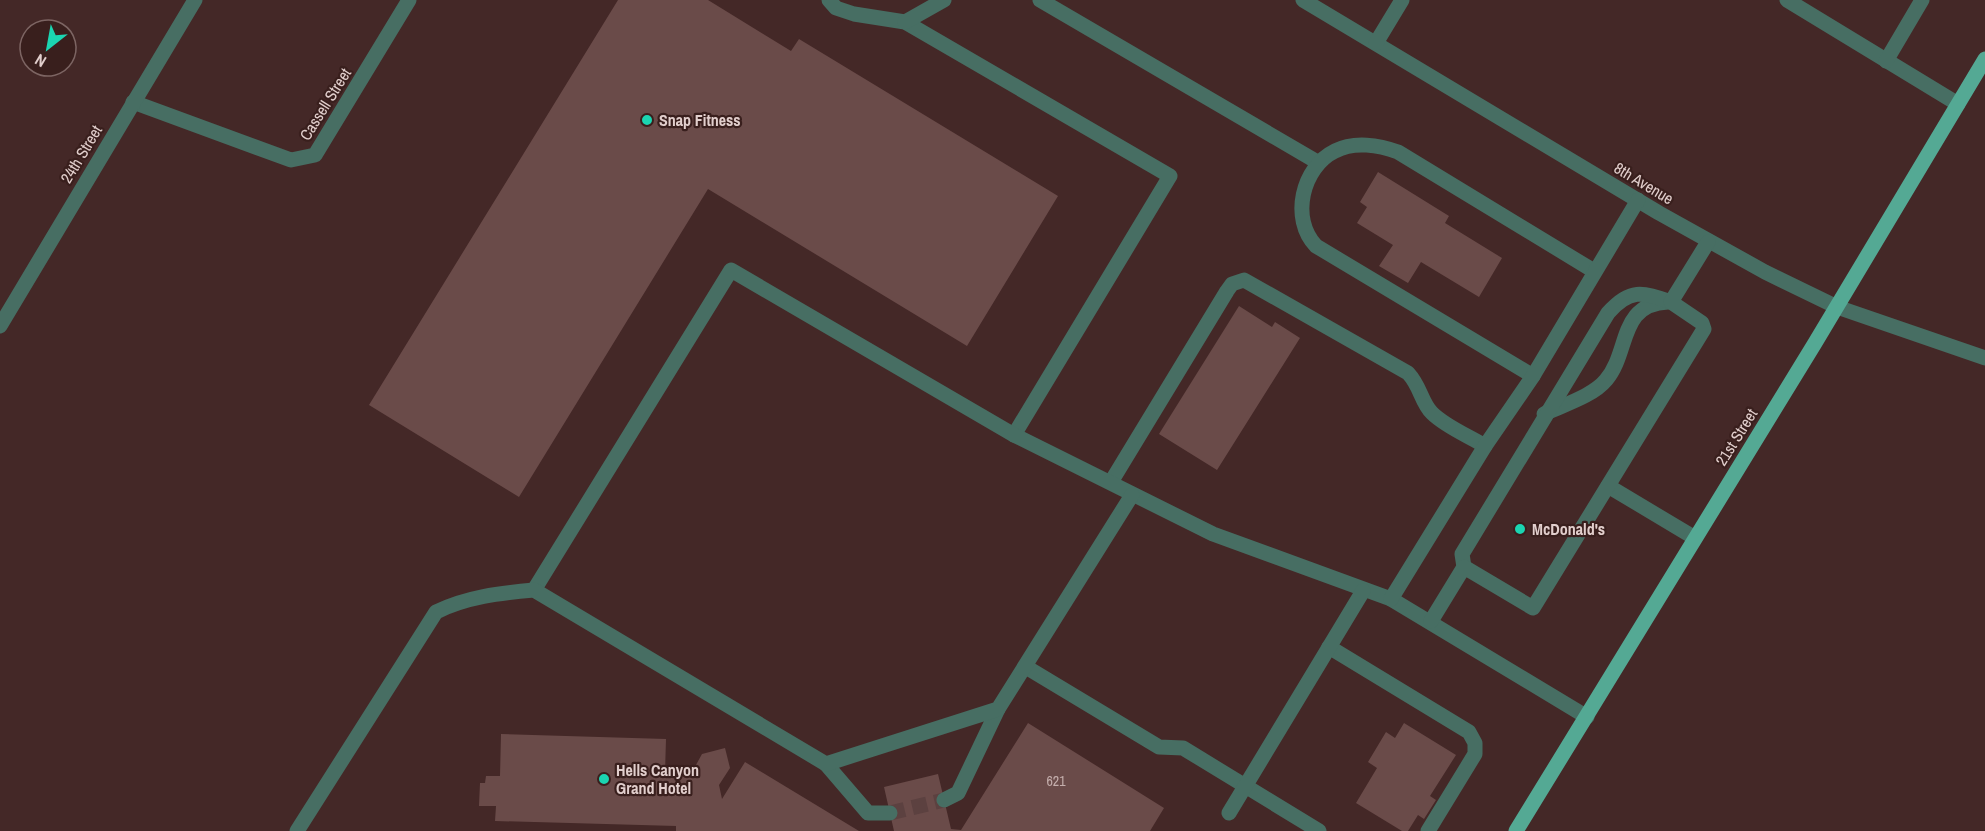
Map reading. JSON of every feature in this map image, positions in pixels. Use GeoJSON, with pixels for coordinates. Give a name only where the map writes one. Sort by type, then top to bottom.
{"type":"FeatureCollection","features":[{"type":"Feature","properties":{"kind":"main road","name":"21st Street"},"geometry":{"type":"LineString","coordinates":[[1516,831],[1837,307],[1985,59]]}},
{"type":"Feature","properties":{"kind":"street","name":"24th Street"},"geometry":{"type":"LineString","coordinates":[[0,326],[195,0]]}},
{"type":"Feature","properties":{"kind":"street","name":"Cassell Street"},"geometry":{"type":"LineString","coordinates":[[133,102],[291,160],[315,154],[409,0]]}},
{"type":"Feature","properties":{"kind":"street"},"geometry":{"type":"LineString","coordinates":[[830,0],[836,8],[854,14],[905,22],[1170,176],[1014,435]]}},
{"type":"Feature","properties":{"kind":"street"},"geometry":{"type":"LineString","coordinates":[[905,22],[944,0]]}},
{"type":"Feature","properties":{"kind":"street"},"geometry":{"type":"LineString","coordinates":[[1040,0],[1319,164]]}},
{"type":"Feature","properties":{"kind":"street","name":"8th Avenue"},"geometry":{"type":"LineString","coordinates":[[1303,0],[1708,242],[1837,307],[1985,358]]}},
{"type":"Feature","properties":{"kind":"street"},"geometry":{"type":"LineString","coordinates":[[1376,44],[1402,0]]}},
{"type":"Feature","properties":{"kind":"street"},"geometry":{"type":"LineString","coordinates":[[1787,0],[1958,104]]}},
{"type":"Feature","properties":{"kind":"street"},"geometry":{"type":"LineString","coordinates":[[1887,60],[1922,0]]}},
{"type":"Feature","properties":{"kind":"street"},"geometry":{"type":"LineString","coordinates":[[1533,376],[1316,246],[1305,234],[1300,205],[1311,174],[1337,149],[1353,146],[1385,147],[1398,152],[1594,271]]}},
{"type":"Feature","properties":{"kind":"street"},"geometry":{"type":"LineString","coordinates":[[1391,599],[1485,446],[1533,376],[1638,200]]}},
{"type":"Feature","properties":{"kind":"street"},"geometry":{"type":"LineString","coordinates":[[1544,414],[1601,386],[1617,364],[1625,333],[1632,320],[1647,306],[1671,302],[1708,242]]}},
{"type":"Feature","properties":{"kind":"street"},"geometry":{"type":"LineString","coordinates":[[534,590],[731,270],[1014,435],[1213,534],[1363,591],[1391,599],[1587,717]]}},
{"type":"Feature","properties":{"kind":"street"},"geometry":{"type":"LineString","coordinates":[[1111,482],[1232,284],[1244,280],[1408,373],[1420,385],[1425,403],[1433,414],[1485,446]]}},
{"type":"Feature","properties":{"kind":"street"},"geometry":{"type":"LineString","coordinates":[[1431,621],[1464,567],[1462,554],[1544,414],[1614,306],[1635,294],[1651,295],[1671,302],[1702,322],[1704,329],[1533,608],[1464,567]]}},
{"type":"Feature","properties":{"kind":"street"},"geometry":{"type":"LineString","coordinates":[[1608,486],[1695,538]]}},
{"type":"Feature","properties":{"kind":"street"},"geometry":{"type":"LineString","coordinates":[[944,800],[958,793],[998,709],[1132,495]]}},
{"type":"Feature","properties":{"kind":"street"},"geometry":{"type":"LineString","coordinates":[[297,831],[436,612],[452,604],[504,592],[534,590],[826,764],[868,813],[890,813]]}},
{"type":"Feature","properties":{"kind":"street"},"geometry":{"type":"LineString","coordinates":[[1229,813],[1363,591]]}},
{"type":"Feature","properties":{"kind":"street"},"geometry":{"type":"LineString","coordinates":[[1329,646],[1461,724],[1475,743],[1475,754],[1428,831]]}},
{"type":"Feature","properties":{"kind":"street"},"geometry":{"type":"LineString","coordinates":[[1026,667],[1159,747],[1183,748],[1319,831]]}},
{"type":"Feature","properties":{"kind":"street"},"geometry":{"type":"LineString","coordinates":[[826,764],[998,709]]}},
{"type":"Feature","properties":{"kind":"building"},"geometry":{"type":"Polygon","coordinates":[[[618,0],[708,0],[791,51],[799,39],[1058,196],[967,346],[708,189],[519,497],[369,405],[618,0]]]}},
{"type":"Feature","properties":{"kind":"building"},"geometry":{"type":"Polygon","coordinates":[[[1378,172],[1449,216],[1445,223],[1502,258],[1479,297],[1421,262],[1408,283],[1379,266],[1393,245],[1357,223],[1367,207],[1360,202],[1378,172]]]}},
{"type":"Feature","properties":{"kind":"building"},"geometry":{"type":"Polygon","coordinates":[[[1239,306],[1272,327],[1275,322],[1300,338],[1217,470],[1159,434],[1239,306]]]}},
{"type":"Feature","properties":{"kind":"building"},"geometry":{"type":"Polygon","coordinates":[[[1028,723],[1164,808],[1150,831],[894,831],[884,787],[938,774],[951,829],[961,830],[1028,723]]]}},
{"type":"Feature","properties":{"kind":"building"},"geometry":{"type":"Polygon","coordinates":[[[1404,723],[1456,755],[1430,796],[1436,800],[1424,819],[1418,815],[1408,831],[1402,831],[1356,803],[1377,768],[1368,762],[1386,732],[1395,738],[1404,723]]]}},
{"type":"Feature","properties":{"kind":"building","name":"Hells Canyon Grand Hotel"},"geometry":{"type":"Polygon","coordinates":[[[501,734],[666,739],[665,773],[691,774],[702,754],[725,748],[730,768],[719,785],[722,799],[745,762],[859,831],[676,831],[676,826],[495,821],[496,806],[479,806],[480,783],[485,783],[486,776],[500,776],[501,734]]]}},
{"type":"Feature","properties":{"kind":"tunnel"},"geometry":{"type":"LineString","coordinates":[[890,813],[944,800]]}},
{"type":"Feature","properties":{"kind":"place","name":"Snap Fitness"},"geometry":{"type":"Point","coordinates":[647,120]}},
{"type":"Feature","properties":{"kind":"place","name":"McDonald's"},"geometry":{"type":"Point","coordinates":[1520,529]}},
{"type":"Feature","properties":{"kind":"place","name":"Hells Canyon Grand Hotel"},"geometry":{"type":"Point","coordinates":[604,779]}}]}
